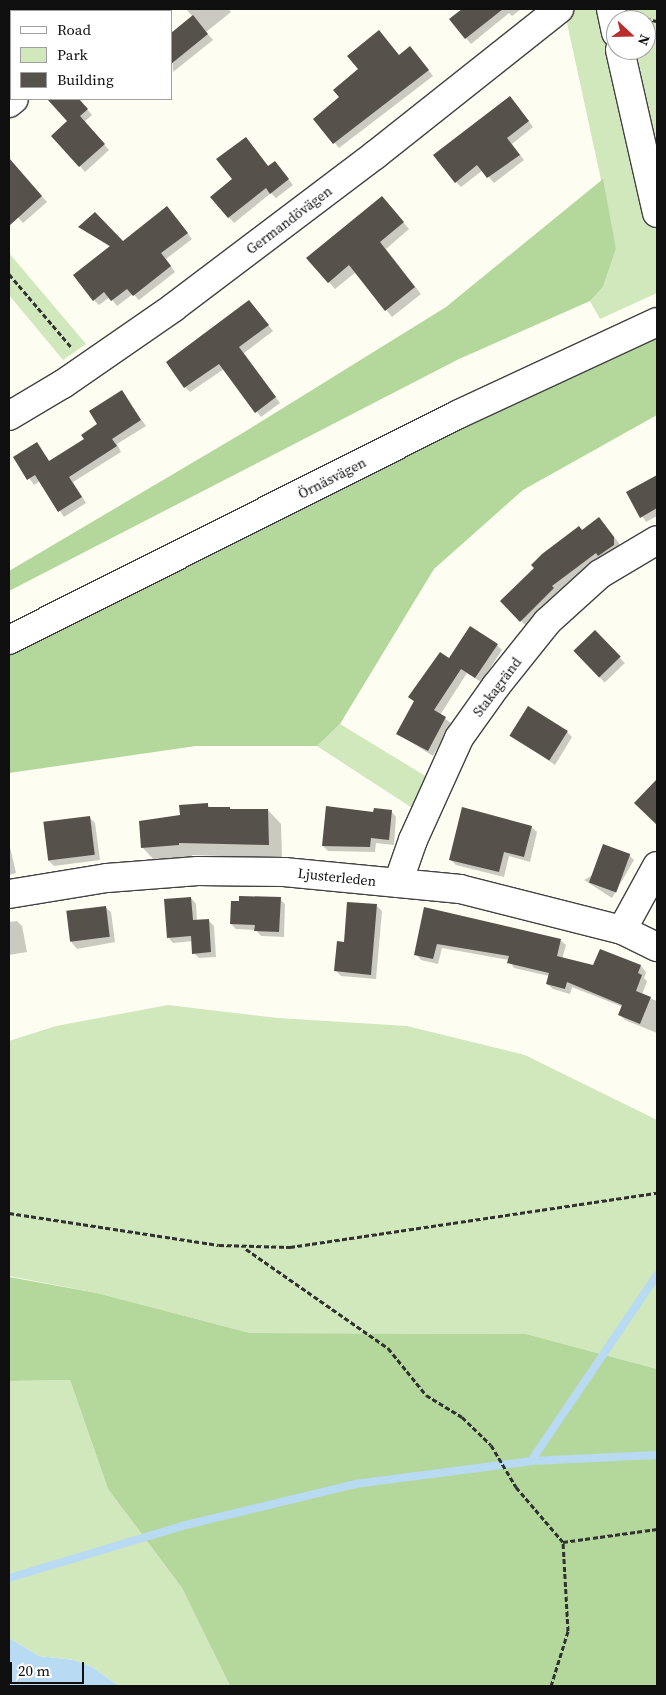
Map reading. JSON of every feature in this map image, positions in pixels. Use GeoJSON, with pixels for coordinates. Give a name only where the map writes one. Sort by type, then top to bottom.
{"type":"FeatureCollection","features":[{"type":"Feature","properties":{"kind":"street","name":"Germandövägen"},"geometry":{"type":"LineString","coordinates":[[9,416],[88,367],[174,306],[375,155],[559,9]]}},
{"type":"Feature","properties":{"kind":"street"},"geometry":{"type":"LineString","coordinates":[[622,60],[657,213]]}},
{"type":"Feature","properties":{"kind":"street","name":"Örnäsvägen"},"geometry":{"type":"LineString","coordinates":[[9,640],[458,414],[657,322]]}},
{"type":"Feature","properties":{"kind":"street","name":"Stakagränd"},"geometry":{"type":"LineString","coordinates":[[398,883],[413,840],[460,738],[496,686],[547,622],[600,574],[657,540]]}},
{"type":"Feature","properties":{"kind":"street"},"geometry":{"type":"LineString","coordinates":[[622,930],[657,866]]}},
{"type":"Feature","properties":{"kind":"street","name":"Ljusterleden"},"geometry":{"type":"LineString","coordinates":[[9,894],[108,878],[198,871],[284,872],[460,889],[622,930],[657,947]]}},
{"type":"Feature","properties":{"kind":"path"},"geometry":{"type":"LineString","coordinates":[[9,274],[88,367]]}},
{"type":"Feature","properties":{"kind":"path"},"geometry":{"type":"LineString","coordinates":[[9,1214],[245,1248],[290,1247],[395,1234],[657,1193]]}},
{"type":"Feature","properties":{"kind":"path"},"geometry":{"type":"LineString","coordinates":[[245,1248],[388,1348],[426,1396],[462,1417],[494,1450],[512,1479],[563,1542],[568,1631],[551,1686]]}},
{"type":"Feature","properties":{"kind":"path"},"geometry":{"type":"LineString","coordinates":[[563,1542],[657,1529]]}},
{"type":"Feature","properties":{"kind":"green space"},"geometry":{"type":"Polygon","coordinates":[[[564,9],[609,9],[606,10],[606,60],[621,60],[657,214],[657,293],[600,319],[590,301],[603,287],[616,249],[564,9]]]}},
{"type":"Feature","properties":{"kind":"green space"},"geometry":{"type":"Polygon","coordinates":[[[657,9],[657,149],[638,60],[656,60],[656,10],[627,10],[657,9]]]}},
{"type":"Feature","properties":{"kind":"green space"},"geometry":{"type":"Polygon","coordinates":[[[603,179],[616,249],[603,287],[590,301],[459,359],[9,591],[9,571],[241,434],[446,307],[603,179]]]}},
{"type":"Feature","properties":{"kind":"green space"},"geometry":{"type":"Polygon","coordinates":[[[9,253],[86,344],[63,360],[9,295],[9,253]]]}},
{"type":"Feature","properties":{"kind":"green space"},"geometry":{"type":"Polygon","coordinates":[[[657,331],[657,415],[523,490],[434,569],[340,724],[317,746],[196,746],[9,773],[9,641],[657,331]]]}},
{"type":"Feature","properties":{"kind":"green space"},"geometry":{"type":"Polygon","coordinates":[[[340,724],[437,783],[423,815],[317,746],[340,724]]]}},
{"type":"Feature","properties":{"kind":"green space"},"geometry":{"type":"Polygon","coordinates":[[[168,1005],[278,1018],[407,1026],[525,1055],[657,1120],[657,1369],[526,1334],[250,1333],[97,1293],[9,1276],[9,1041],[56,1026],[168,1005]]]}},
{"type":"Feature","properties":{"kind":"green space"},"geometry":{"type":"Polygon","coordinates":[[[9,1277],[97,1293],[250,1333],[526,1334],[657,1369],[657,1686],[230,1686],[182,1588],[108,1489],[70,1380],[9,1381],[9,1277]]]}},
{"type":"Feature","properties":{"kind":"green space"},"geometry":{"type":"Polygon","coordinates":[[[70,1380],[108,1489],[182,1588],[230,1686],[119,1686],[92,1667],[74,1660],[39,1656],[9,1638],[9,1381],[70,1380]]]}},
{"type":"Feature","properties":{"kind":"water"},"geometry":{"type":"Polygon","coordinates":[[[9,1638],[39,1656],[74,1660],[92,1667],[119,1686],[9,1686],[9,1638]]]}},
{"type":"Feature","properties":{"kind":"building"},"geometry":{"type":"Polygon","coordinates":[[[462,9],[503,9],[465,39],[449,19],[462,9]]]}},
{"type":"Feature","properties":{"kind":"building"},"geometry":{"type":"Polygon","coordinates":[[[193,15],[208,34],[172,63],[172,32],[193,15]]]}},
{"type":"Feature","properties":{"kind":"building"},"geometry":{"type":"Polygon","coordinates":[[[379,30],[399,55],[410,46],[429,70],[333,144],[313,119],[339,97],[333,90],[358,69],[347,56],[379,30]]]}},
{"type":"Feature","properties":{"kind":"building"},"geometry":{"type":"Polygon","coordinates":[[[510,96],[529,121],[507,138],[520,155],[487,178],[477,165],[455,183],[433,155],[510,96]]]}},
{"type":"Feature","properties":{"kind":"building"},"geometry":{"type":"Polygon","coordinates":[[[48,100],[80,100],[88,109],[80,116],[105,144],[79,167],[51,136],[67,121],[48,100]]]}},
{"type":"Feature","properties":{"kind":"building"},"geometry":{"type":"Polygon","coordinates":[[[246,137],[268,166],[275,161],[289,179],[270,194],[266,188],[228,218],[210,197],[232,179],[216,159],[246,137]]]}},
{"type":"Feature","properties":{"kind":"building"},"geometry":{"type":"Polygon","coordinates":[[[9,158],[42,196],[9,226],[9,158]]]}},
{"type":"Feature","properties":{"kind":"building"},"geometry":{"type":"Polygon","coordinates":[[[382,196],[404,222],[380,242],[415,287],[385,311],[349,265],[328,283],[306,258],[382,196]]]}},
{"type":"Feature","properties":{"kind":"building"},"geometry":{"type":"Polygon","coordinates":[[[167,206],[188,233],[161,253],[171,266],[133,296],[127,289],[111,301],[104,292],[93,301],[73,275],[110,246],[78,227],[95,212],[123,241],[167,206]]]}},
{"type":"Feature","properties":{"kind":"building"},"geometry":{"type":"Polygon","coordinates":[[[249,300],[269,325],[239,347],[276,397],[255,413],[219,364],[184,388],[166,362],[249,300]]]}},
{"type":"Feature","properties":{"kind":"building"},"geometry":{"type":"Polygon","coordinates":[[[122,390],[141,420],[112,439],[117,446],[69,477],[82,497],[58,512],[35,475],[27,480],[13,457],[37,442],[49,461],[84,439],[81,435],[97,424],[89,411],[122,390]]]}},
{"type":"Feature","properties":{"kind":"building"},"geometry":{"type":"Polygon","coordinates":[[[657,475],[657,508],[640,518],[626,492],[657,475]]]}},
{"type":"Feature","properties":{"kind":"building"},"geometry":{"type":"Polygon","coordinates":[[[599,517],[614,537],[614,545],[598,556],[596,553],[552,586],[554,588],[520,622],[500,601],[534,568],[531,565],[542,554],[579,526],[582,530],[599,517]]]}},
{"type":"Feature","properties":{"kind":"building"},"geometry":{"type":"Polygon","coordinates":[[[470,626],[498,644],[475,678],[461,669],[434,710],[446,717],[428,751],[396,734],[414,701],[408,697],[440,652],[449,658],[470,626]]]}},
{"type":"Feature","properties":{"kind":"building"},"geometry":{"type":"Polygon","coordinates":[[[595,630],[621,657],[599,677],[573,651],[595,630]]]}},
{"type":"Feature","properties":{"kind":"building"},"geometry":{"type":"Polygon","coordinates":[[[528,706],[568,731],[549,761],[509,736],[528,706]]]}},
{"type":"Feature","properties":{"kind":"building"},"geometry":{"type":"Polygon","coordinates":[[[657,779],[657,825],[634,803],[657,779]]]}},
{"type":"Feature","properties":{"kind":"building"},"geometry":{"type":"Polygon","coordinates":[[[208,803],[208,807],[268,809],[269,845],[179,843],[179,845],[141,848],[139,821],[180,815],[179,805],[208,803]]]}},
{"type":"Feature","properties":{"kind":"building"},"geometry":{"type":"Polygon","coordinates":[[[326,806],[373,812],[374,808],[392,810],[389,840],[371,838],[370,847],[322,846],[326,806]]]}},
{"type":"Feature","properties":{"kind":"building"},"geometry":{"type":"Polygon","coordinates":[[[462,807],[532,826],[524,857],[504,852],[499,872],[449,860],[462,807]]]}},
{"type":"Feature","properties":{"kind":"building"},"geometry":{"type":"Polygon","coordinates":[[[90,816],[95,855],[48,860],[43,822],[90,816]]]}},
{"type":"Feature","properties":{"kind":"building"},"geometry":{"type":"Polygon","coordinates":[[[603,844],[630,854],[616,892],[589,883],[603,844]]]}},
{"type":"Feature","properties":{"kind":"building"},"geometry":{"type":"Polygon","coordinates":[[[239,896],[281,897],[279,932],[254,931],[255,925],[230,924],[231,901],[239,901],[239,896]]]}},
{"type":"Feature","properties":{"kind":"building"},"geometry":{"type":"Polygon","coordinates":[[[191,897],[193,920],[209,919],[211,952],[192,954],[191,936],[167,938],[164,899],[191,897]]]}},
{"type":"Feature","properties":{"kind":"building"},"geometry":{"type":"Polygon","coordinates":[[[347,902],[377,904],[371,975],[334,971],[337,941],[344,942],[347,902]]]}},
{"type":"Feature","properties":{"kind":"building"},"geometry":{"type":"Polygon","coordinates":[[[106,906],[110,937],[70,942],[66,911],[106,906]]]}},
{"type":"Feature","properties":{"kind":"building"},"geometry":{"type":"Polygon","coordinates":[[[424,907],[561,939],[557,956],[593,965],[600,949],[641,965],[638,973],[642,975],[636,991],[651,997],[640,1024],[618,1015],[622,1005],[567,982],[565,989],[546,984],[549,973],[507,963],[509,956],[437,944],[433,959],[414,955],[424,907]]]}},
{"type":"Feature","properties":{"kind":"waterway"},"geometry":{"type":"LineString","coordinates":[[531,1461],[657,1275]]}},
{"type":"Feature","properties":{"kind":"waterway"},"geometry":{"type":"LineString","coordinates":[[9,1578],[186,1525],[355,1484],[531,1461],[657,1455]]}}]}
